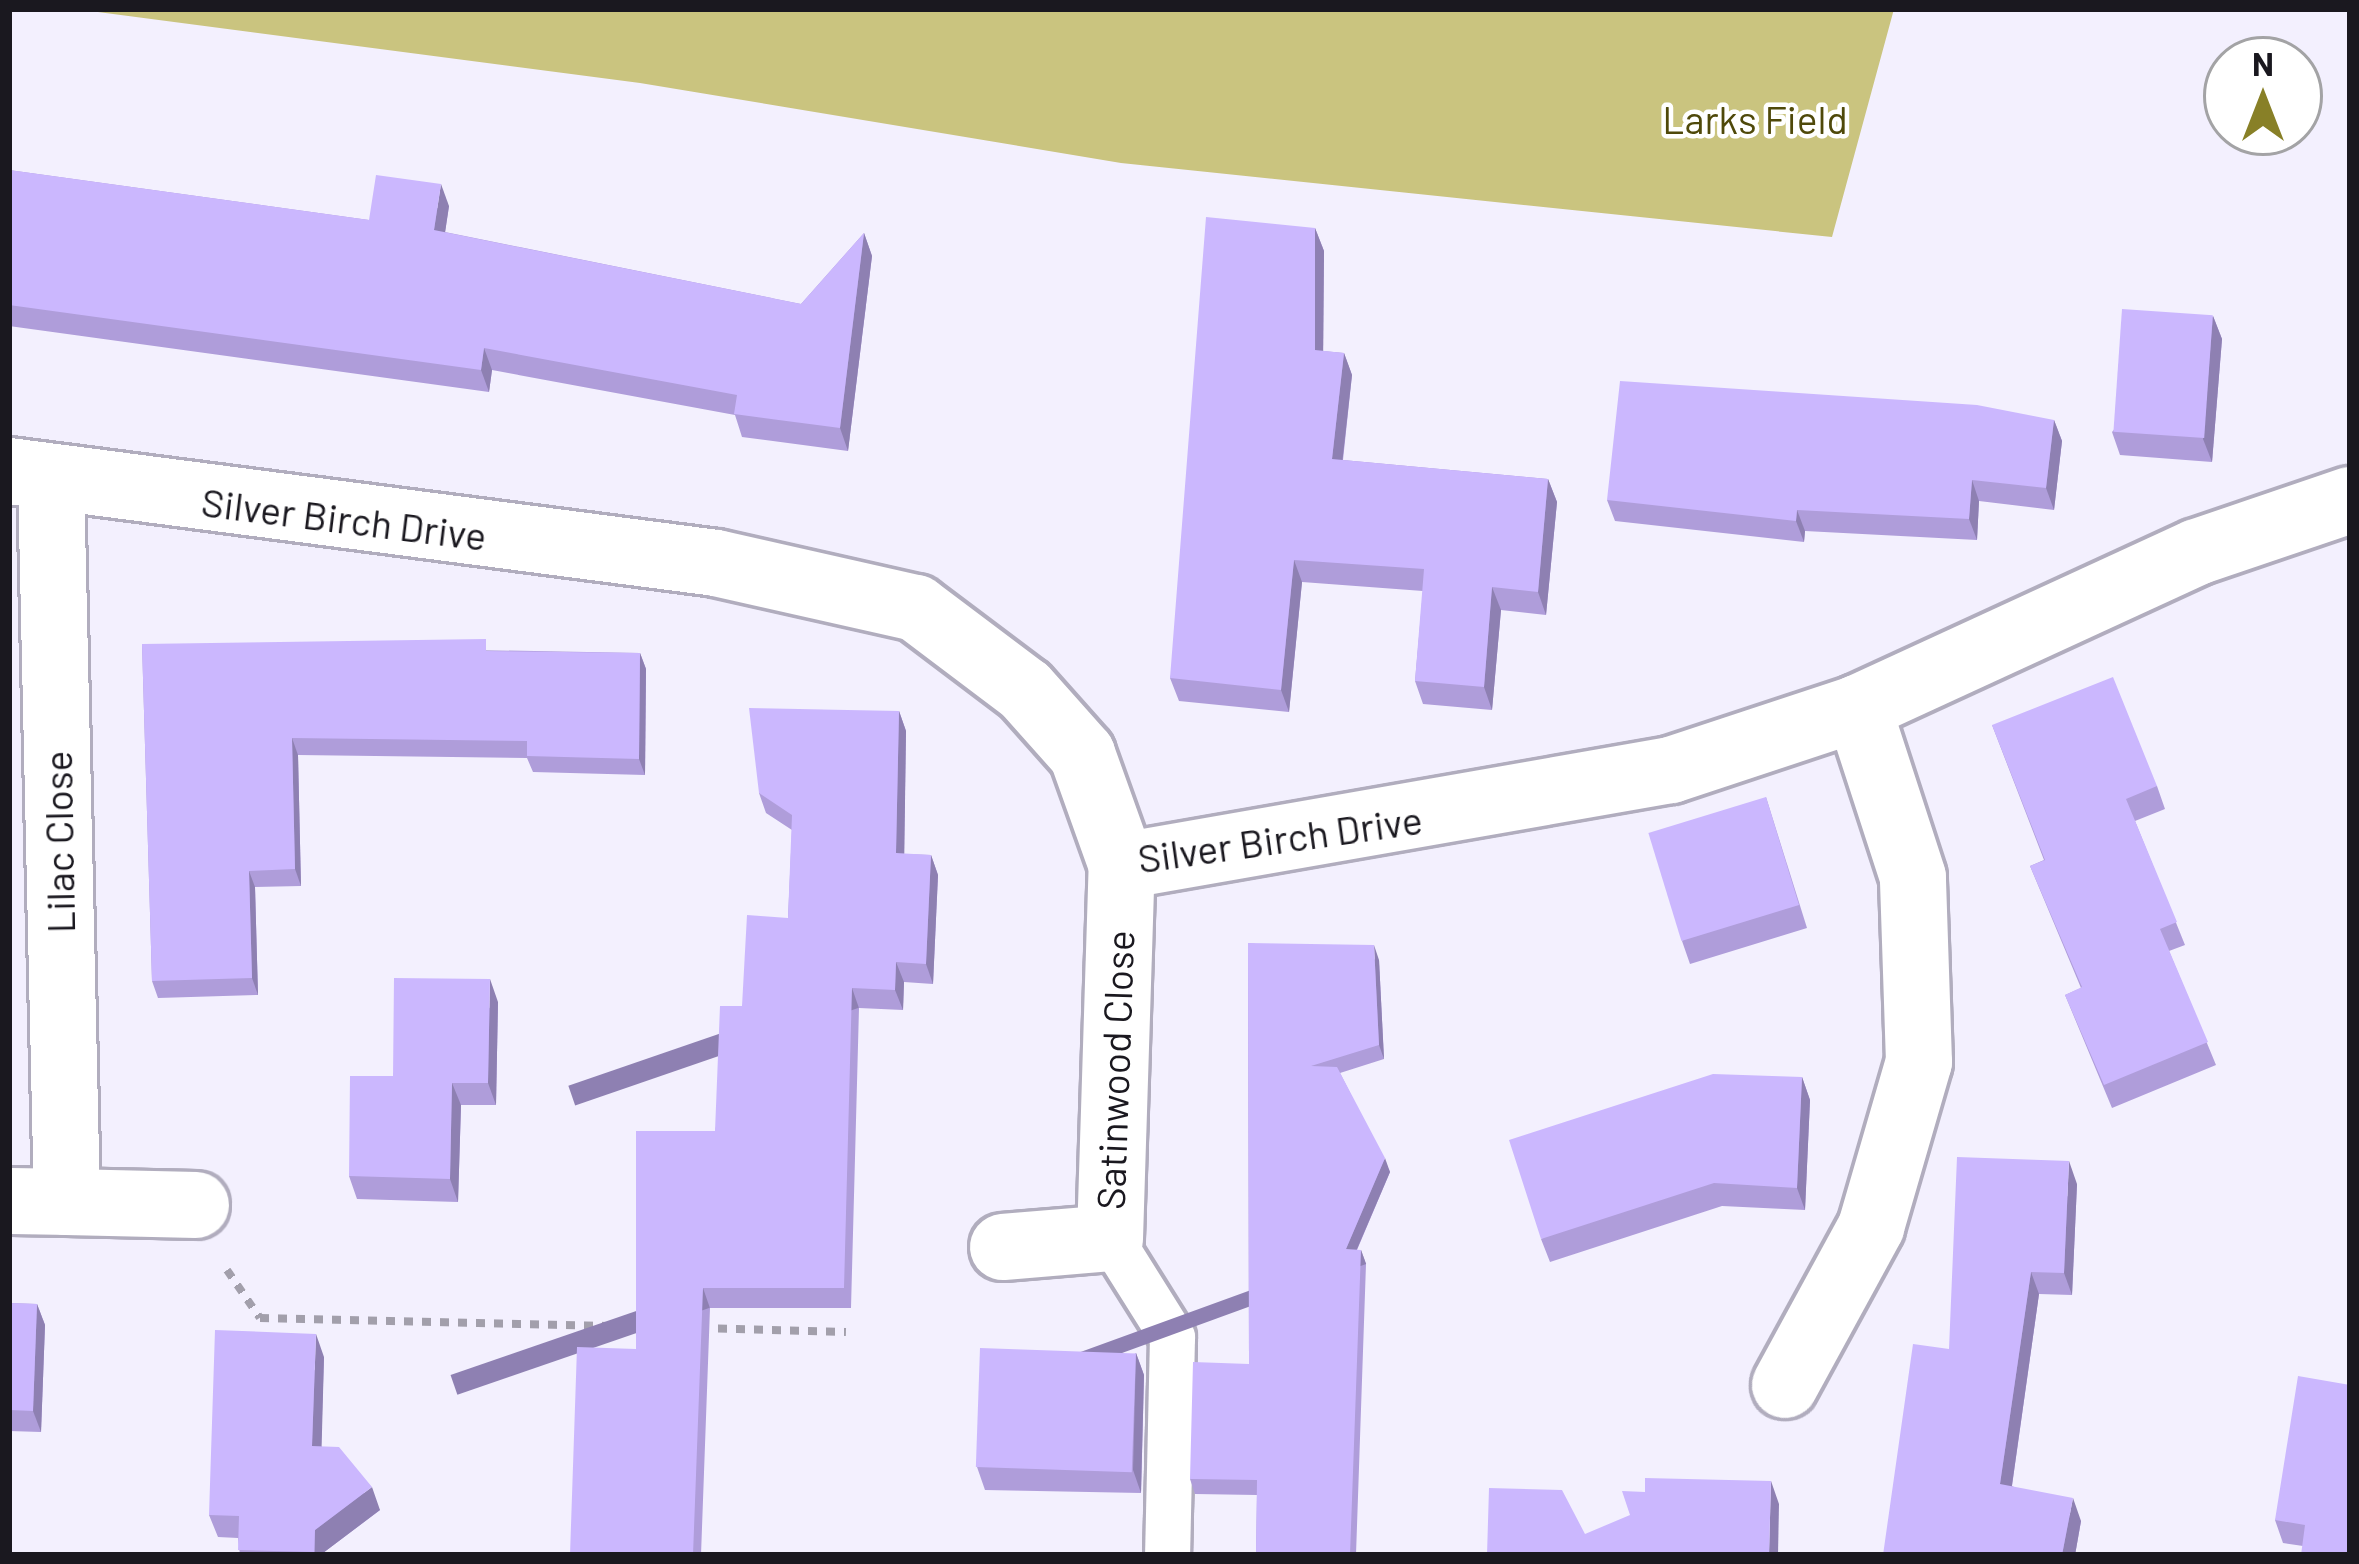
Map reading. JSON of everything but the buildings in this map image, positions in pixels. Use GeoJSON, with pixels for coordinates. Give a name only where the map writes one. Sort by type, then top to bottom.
{"type":"FeatureCollection","features":[{"type":"Feature","properties":{"kind":"street","name":"Silver Birch Drive"},"geometry":{"type":"LineString","coordinates":[[30,476],[716,563],[916,608],[1025,690],[1082,754],[1122,866],[1671,770],[1858,708],[2198,552],[2350,500]]}},
{"type":"Feature","properties":{"kind":"street","name":"Lilac Close"},"geometry":{"type":"LineString","coordinates":[[30,476],[38,1202],[196,1204]]}},
{"type":"Feature","properties":{"kind":"street"},"geometry":{"type":"LineString","coordinates":[[1785,1385],[1871,1227],[1919,1062],[1913,878],[1858,708]]}},
{"type":"Feature","properties":{"kind":"street","name":"Satinwood Close"},"geometry":{"type":"LineString","coordinates":[[1003,1246],[1110,1238],[1122,866]]}},
{"type":"Feature","properties":{"kind":"lane"},"geometry":{"type":"LineString","coordinates":[[1110,1238],[1172,1337],[1167,1555]]}},
{"type":"Feature","properties":{"kind":"path"},"geometry":{"type":"LineString","coordinates":[[196,1204],[208,1244],[260,1318],[658,1327]]}},
{"type":"Feature","properties":{"kind":"path"},"geometry":{"type":"LineString","coordinates":[[682,1328],[846,1332]]}},
{"type":"Feature","properties":{"kind":"green space","name":"Larks Field"},"geometry":{"type":"Polygon","coordinates":[[[75,9],[1894,9],[1832,237],[1121,163],[640,83],[75,9]]]}}]}
